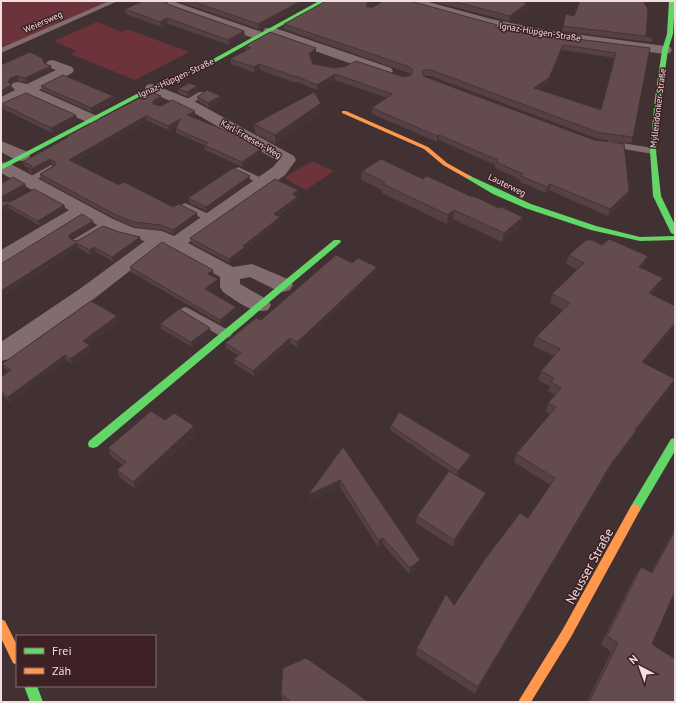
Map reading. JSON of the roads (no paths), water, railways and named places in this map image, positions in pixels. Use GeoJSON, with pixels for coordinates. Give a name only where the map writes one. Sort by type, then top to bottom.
{"type":"FeatureCollection","features":[{"type":"Feature","properties":{"kind":"street","name":"Ignaz-Hüpgen-Straße"},"geometry":{"type":"LineString","coordinates":[[2,168],[152,88],[208,64],[323,1]]}},
{"type":"Feature","properties":{"kind":"street","name":"Ignaz-Hüpgen-Straße"},"geometry":{"type":"LineString","coordinates":[[416,1],[489,23],[551,34],[665,50]]}},
{"type":"Feature","properties":{"kind":"street","name":"Myllendonker Straße"},"geometry":{"type":"LineString","coordinates":[[673,3],[670,34],[665,50],[653,151],[657,196],[675,232]]}},
{"type":"Feature","properties":{"kind":"street"},"geometry":{"type":"LineString","coordinates":[[172,5],[266,33],[324,56],[354,60],[397,75]]}},
{"type":"Feature","properties":{"kind":"street"},"geometry":{"type":"LineString","coordinates":[[336,69],[342,68],[354,60]]}},
{"type":"Feature","properties":{"kind":"street"},"geometry":{"type":"LineString","coordinates":[[1,103],[68,70],[53,64]]}},
{"type":"Feature","properties":{"kind":"street"},"geometry":{"type":"LineString","coordinates":[[12,83],[92,119]]}},
{"type":"Feature","properties":{"kind":"street","name":"Karl-Freesen-Weg"},"geometry":{"type":"LineString","coordinates":[[1,353],[88,293],[169,241],[211,219],[279,171],[288,160],[152,88]]}},
{"type":"Feature","properties":{"kind":"street","name":"Lauterweg"},"geometry":{"type":"LineString","coordinates":[[344,112],[426,148],[445,164],[496,192],[528,206],[594,228],[640,239],[675,238]]}},
{"type":"Feature","properties":{"kind":"street"},"geometry":{"type":"LineString","coordinates":[[1,146],[22,156]]}},
{"type":"Feature","properties":{"kind":"street"},"geometry":{"type":"LineString","coordinates":[[2,168],[32,186],[131,233],[169,241],[230,274],[252,270],[283,285]]}},
{"type":"Feature","properties":{"kind":"street"},"geometry":{"type":"LineString","coordinates":[[1,258],[82,210]]}},
{"type":"Feature","properties":{"kind":"street"},"geometry":{"type":"LineString","coordinates":[[93,444],[261,305],[283,285],[337,242]]}},
{"type":"Feature","properties":{"kind":"street"},"geometry":{"type":"LineString","coordinates":[[230,274],[230,287],[261,305]]}},
{"type":"Feature","properties":{"kind":"street","name":"Neusser Straße"},"geometry":{"type":"LineString","coordinates":[[524,702],[568,634],[640,500],[675,442]]}},
{"type":"Feature","properties":{"kind":"street"},"geometry":{"type":"LineString","coordinates":[[1,624],[16,657]]}},
{"type":"Feature","properties":{"kind":"street"},"geometry":{"type":"LineString","coordinates":[[30,687],[37,702]]}},
{"type":"Feature","properties":{"kind":"lane","name":"Weiersweg"},"geometry":{"type":"LineString","coordinates":[[1,51],[115,1]]}},
{"type":"Feature","properties":{"kind":"lane"},"geometry":{"type":"LineString","coordinates":[[176,102],[202,94]]}},
{"type":"Feature","properties":{"kind":"lane"},"geometry":{"type":"LineString","coordinates":[[603,143],[653,151]]}},
{"type":"Feature","properties":{"kind":"lane"},"geometry":{"type":"LineString","coordinates":[[32,186],[51,168]]}},
{"type":"Feature","properties":{"kind":"lane"},"geometry":{"type":"LineString","coordinates":[[238,170],[263,182]]}},
{"type":"Feature","properties":{"kind":"lane"},"geometry":{"type":"LineString","coordinates":[[185,206],[211,219]]}},
{"type":"Feature","properties":{"kind":"lane"},"geometry":{"type":"LineString","coordinates":[[76,241],[106,222]]}},
{"type":"Feature","properties":{"kind":"lane"},"geometry":{"type":"LineString","coordinates":[[186,311],[226,334]]}}]}
